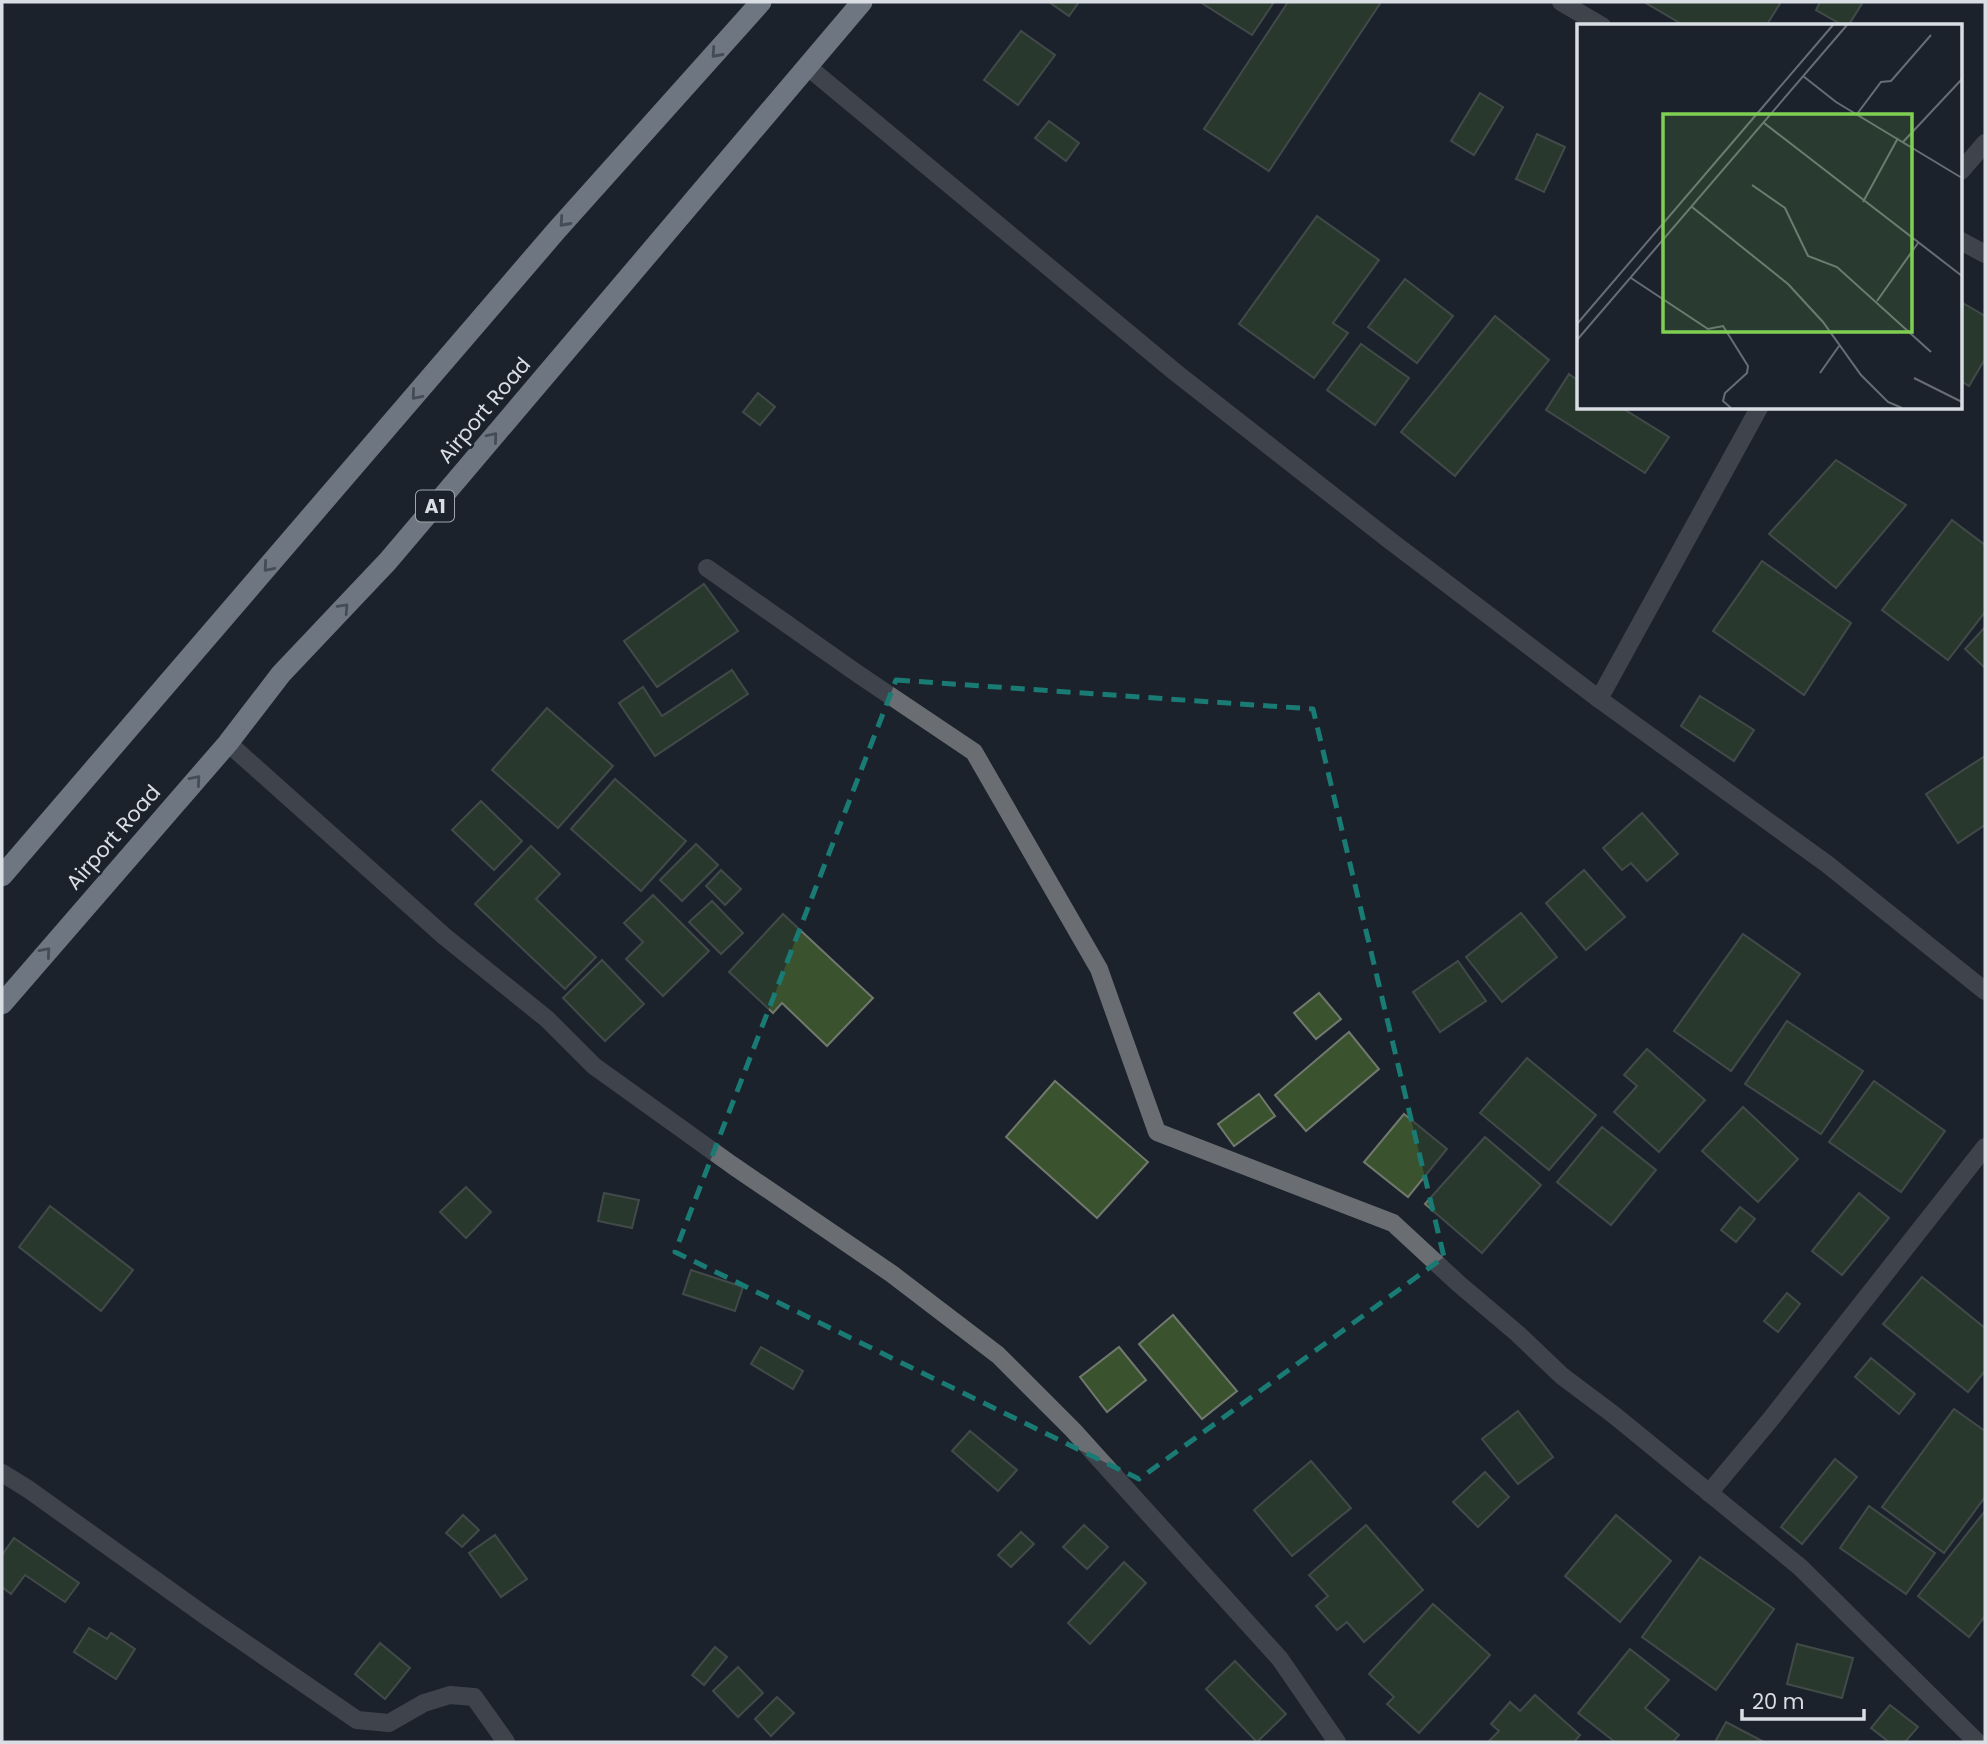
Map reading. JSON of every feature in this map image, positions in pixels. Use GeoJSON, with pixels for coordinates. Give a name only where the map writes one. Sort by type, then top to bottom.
{"type":"FeatureCollection","features":[{"type":"Feature","properties":{"kind":"highway"},"geometry":{"type":"LineString","coordinates":[[2,876],[556,231],[761,2]]}},
{"type":"Feature","properties":{"kind":"highway","name":"Airport Road"},"geometry":{"type":"LineString","coordinates":[[2,1004],[228,743],[281,674],[388,561],[862,2]]}},
{"type":"Feature","properties":{"kind":"street"},"geometry":{"type":"LineString","coordinates":[[1561,2],[1599,24]]}},
{"type":"Feature","properties":{"kind":"street"},"geometry":{"type":"LineString","coordinates":[[808,67],[1175,372],[1388,539],[1599,699],[1827,864],[1985,991]]}},
{"type":"Feature","properties":{"kind":"street"},"geometry":{"type":"LineString","coordinates":[[1962,170],[1985,143]]}},
{"type":"Feature","properties":{"kind":"street"},"geometry":{"type":"LineString","coordinates":[[1962,242],[1985,254]]}},
{"type":"Feature","properties":{"kind":"street"},"geometry":{"type":"LineString","coordinates":[[1599,699],[1758,410]]}},
{"type":"Feature","properties":{"kind":"street"},"geometry":{"type":"LineString","coordinates":[[707,568],[974,752],[1099,969],[1157,1132],[1393,1223],[1562,1376],[1614,1415],[1800,1567],[1976,1742]]}},
{"type":"Feature","properties":{"kind":"street"},"geometry":{"type":"LineString","coordinates":[[228,743],[444,936],[547,1019],[594,1066],[892,1275],[998,1355],[1073,1430],[1280,1659],[1337,1742]]}},
{"type":"Feature","properties":{"kind":"street"},"geometry":{"type":"LineString","coordinates":[[1709,1493],[1770,1420],[1985,1147]]}},
{"type":"Feature","properties":{"kind":"street"},"geometry":{"type":"LineString","coordinates":[[2,1473],[357,1720],[389,1723],[424,1703],[450,1695],[474,1697],[506,1742]]}},
{"type":"Feature","properties":{"kind":"highlighted area"},"geometry":{"type":"Polygon","coordinates":[[[896,680],[1313,709],[1444,1257],[1139,1479],[675,1252],[896,680]]]}},
{"type":"Feature","properties":{"kind":"building"},"geometry":{"type":"Polygon","coordinates":[[[1049,2],[1079,2],[1069,16],[1049,2]]]}},
{"type":"Feature","properties":{"kind":"building"},"geometry":{"type":"Polygon","coordinates":[[[1200,2],[1274,2],[1252,35],[1200,2]]]}},
{"type":"Feature","properties":{"kind":"building"},"geometry":{"type":"Polygon","coordinates":[[[1288,2],[1381,2],[1269,171],[1204,129],[1288,2]]]}},
{"type":"Feature","properties":{"kind":"building"},"geometry":{"type":"Polygon","coordinates":[[[1644,2],[1781,2],[1767,24],[1682,24],[1644,2]]]}},
{"type":"Feature","properties":{"kind":"building"},"geometry":{"type":"Polygon","coordinates":[[[1820,2],[1863,2],[1849,24],[1840,24],[1816,10],[1820,2]]]}},
{"type":"Feature","properties":{"kind":"building"},"geometry":{"type":"Polygon","coordinates":[[[1021,31],[1055,55],[1018,105],[984,80],[1021,31]]]}},
{"type":"Feature","properties":{"kind":"building"},"geometry":{"type":"Polygon","coordinates":[[[1480,93],[1503,107],[1474,155],[1451,141],[1480,93]]]}},
{"type":"Feature","properties":{"kind":"building"},"geometry":{"type":"Polygon","coordinates":[[[1049,121],[1079,143],[1066,161],[1035,138],[1049,121]]]}},
{"type":"Feature","properties":{"kind":"building"},"geometry":{"type":"Polygon","coordinates":[[[1537,134],[1565,147],[1544,192],[1516,179],[1537,134]]]}},
{"type":"Feature","properties":{"kind":"building"},"geometry":{"type":"Polygon","coordinates":[[[1317,216],[1379,260],[1333,323],[1348,333],[1314,378],[1239,324],[1317,216]]]}},
{"type":"Feature","properties":{"kind":"building"},"geometry":{"type":"Polygon","coordinates":[[[1405,279],[1453,316],[1417,363],[1368,327],[1405,279]]]}},
{"type":"Feature","properties":{"kind":"building"},"geometry":{"type":"Polygon","coordinates":[[[1962,303],[1985,316],[1985,359],[1969,386],[1962,382],[1962,303]]]}},
{"type":"Feature","properties":{"kind":"building"},"geometry":{"type":"Polygon","coordinates":[[[1495,316],[1549,360],[1455,476],[1401,432],[1495,316]]]}},
{"type":"Feature","properties":{"kind":"building"},"geometry":{"type":"Polygon","coordinates":[[[1361,344],[1409,378],[1375,425],[1327,390],[1361,344]]]}},
{"type":"Feature","properties":{"kind":"building"},"geometry":{"type":"Polygon","coordinates":[[[1569,374],[1577,380],[1577,410],[1625,410],[1669,437],[1645,473],[1546,410],[1569,374]]]}},
{"type":"Feature","properties":{"kind":"building"},"geometry":{"type":"Polygon","coordinates":[[[758,393],[775,407],[760,425],[743,412],[758,393]]]}},
{"type":"Feature","properties":{"kind":"building"},"geometry":{"type":"Polygon","coordinates":[[[1836,460],[1906,505],[1836,588],[1769,534],[1836,460]]]}},
{"type":"Feature","properties":{"kind":"building"},"geometry":{"type":"Polygon","coordinates":[[[1952,520],[1985,545],[1985,612],[1948,660],[1882,610],[1952,520]]]}},
{"type":"Feature","properties":{"kind":"building"},"geometry":{"type":"Polygon","coordinates":[[[1762,561],[1851,623],[1804,695],[1713,631],[1762,561]]]}},
{"type":"Feature","properties":{"kind":"building"},"geometry":{"type":"Polygon","coordinates":[[[704,584],[738,631],[657,687],[624,641],[704,584]]]}},
{"type":"Feature","properties":{"kind":"building"},"geometry":{"type":"Polygon","coordinates":[[[1985,627],[1985,668],[1965,649],[1985,627]]]}},
{"type":"Feature","properties":{"kind":"building"},"geometry":{"type":"Polygon","coordinates":[[[732,670],[748,694],[655,756],[619,703],[643,687],[662,716],[732,670]]]}},
{"type":"Feature","properties":{"kind":"building"},"geometry":{"type":"Polygon","coordinates":[[[1700,696],[1754,730],[1734,761],[1681,726],[1700,696]]]}},
{"type":"Feature","properties":{"kind":"building"},"geometry":{"type":"Polygon","coordinates":[[[547,708],[613,766],[558,828],[492,770],[547,708]]]}},
{"type":"Feature","properties":{"kind":"building"},"geometry":{"type":"Polygon","coordinates":[[[1985,756],[1985,825],[1958,843],[1926,794],[1985,756]]]}},
{"type":"Feature","properties":{"kind":"building"},"geometry":{"type":"Polygon","coordinates":[[[615,779],[686,841],[641,891],[571,829],[615,779]]]}},
{"type":"Feature","properties":{"kind":"building"},"geometry":{"type":"Polygon","coordinates":[[[481,801],[522,841],[494,870],[452,830],[481,801]]]}},
{"type":"Feature","properties":{"kind":"building"},"geometry":{"type":"Polygon","coordinates":[[[1642,813],[1678,854],[1647,881],[1631,863],[1622,870],[1603,848],[1642,813]]]}},
{"type":"Feature","properties":{"kind":"building"},"geometry":{"type":"Polygon","coordinates":[[[696,844],[718,865],[682,901],[660,880],[696,844]]]}},
{"type":"Feature","properties":{"kind":"building"},"geometry":{"type":"Polygon","coordinates":[[[531,846],[560,874],[536,899],[596,957],[565,989],[475,904],[531,846]]]}},
{"type":"Feature","properties":{"kind":"building"},"geometry":{"type":"Polygon","coordinates":[[[721,870],[741,889],[725,905],[706,886],[721,870]]]}},
{"type":"Feature","properties":{"kind":"building"},"geometry":{"type":"Polygon","coordinates":[[[1584,870],[1625,917],[1586,950],[1546,903],[1584,870]]]}},
{"type":"Feature","properties":{"kind":"building"},"geometry":{"type":"Polygon","coordinates":[[[653,895],[709,951],[663,996],[626,959],[643,942],[624,923],[653,895]]]}},
{"type":"Feature","properties":{"kind":"building"},"geometry":{"type":"Polygon","coordinates":[[[712,901],[743,933],[721,954],[689,922],[712,901]]]}},
{"type":"Feature","properties":{"kind":"building"},"geometry":{"type":"Polygon","coordinates":[[[1521,913],[1557,957],[1502,1002],[1466,957],[1521,913]]]}},
{"type":"Feature","properties":{"kind":"building"},"geometry":{"type":"Polygon","coordinates":[[[783,914],[873,998],[827,1046],[782,1003],[773,1013],[729,972],[783,914]]]}},
{"type":"Feature","properties":{"kind":"building"},"geometry":{"type":"Polygon","coordinates":[[[1743,934],[1800,974],[1731,1071],[1674,1031],[1743,934]]]}},
{"type":"Feature","properties":{"kind":"building"},"geometry":{"type":"Polygon","coordinates":[[[602,960],[644,1004],[605,1041],[563,998],[602,960]]]}},
{"type":"Feature","properties":{"kind":"building"},"geometry":{"type":"Polygon","coordinates":[[[1458,961],[1486,1001],[1440,1032],[1413,992],[1458,961]]]}},
{"type":"Feature","properties":{"kind":"building"},"geometry":{"type":"Polygon","coordinates":[[[1319,993],[1341,1019],[1316,1039],[1294,1013],[1319,993]]]}},
{"type":"Feature","properties":{"kind":"building"},"geometry":{"type":"Polygon","coordinates":[[[1787,1021],[1863,1071],[1821,1134],[1745,1084],[1787,1021]]]}},
{"type":"Feature","properties":{"kind":"building"},"geometry":{"type":"Polygon","coordinates":[[[1349,1032],[1379,1069],[1306,1131],[1275,1095],[1349,1032]]]}},
{"type":"Feature","properties":{"kind":"building"},"geometry":{"type":"Polygon","coordinates":[[[1647,1049],[1705,1100],[1659,1152],[1614,1112],[1637,1086],[1624,1075],[1647,1049]]]}},
{"type":"Feature","properties":{"kind":"building"},"geometry":{"type":"Polygon","coordinates":[[[1527,1058],[1596,1115],[1549,1170],[1480,1113],[1527,1058]]]}},
{"type":"Feature","properties":{"kind":"building"},"geometry":{"type":"Polygon","coordinates":[[[1055,1081],[1148,1162],[1097,1218],[1006,1137],[1055,1081]]]}},
{"type":"Feature","properties":{"kind":"building"},"geometry":{"type":"Polygon","coordinates":[[[1874,1081],[1945,1131],[1901,1192],[1829,1142],[1874,1081]]]}},
{"type":"Feature","properties":{"kind":"building"},"geometry":{"type":"Polygon","coordinates":[[[1259,1094],[1275,1116],[1234,1146],[1218,1124],[1259,1094]]]}},
{"type":"Feature","properties":{"kind":"building"},"geometry":{"type":"Polygon","coordinates":[[[1743,1107],[1798,1159],[1758,1202],[1702,1151],[1743,1107]]]}},
{"type":"Feature","properties":{"kind":"building"},"geometry":{"type":"Polygon","coordinates":[[[1404,1114],[1447,1149],[1408,1197],[1364,1162],[1404,1114]]]}},
{"type":"Feature","properties":{"kind":"building"},"geometry":{"type":"Polygon","coordinates":[[[1602,1127],[1656,1170],[1611,1225],[1557,1182],[1602,1127]]]}},
{"type":"Feature","properties":{"kind":"building"},"geometry":{"type":"Polygon","coordinates":[[[1485,1137],[1541,1185],[1482,1253],[1425,1204],[1485,1137]]]}},
{"type":"Feature","properties":{"kind":"building"},"geometry":{"type":"Polygon","coordinates":[[[466,1187],[491,1212],[466,1238],[440,1212],[466,1187]]]}},
{"type":"Feature","properties":{"kind":"building"},"geometry":{"type":"Polygon","coordinates":[[[604,1193],[639,1200],[632,1228],[598,1221],[604,1193]]]}},
{"type":"Feature","properties":{"kind":"building"},"geometry":{"type":"Polygon","coordinates":[[[1859,1193],[1889,1218],[1842,1275],[1812,1251],[1859,1193]]]}},
{"type":"Feature","properties":{"kind":"building"},"geometry":{"type":"Polygon","coordinates":[[[50,1206],[133,1270],[101,1311],[19,1247],[50,1206]]]}},
{"type":"Feature","properties":{"kind":"building"},"geometry":{"type":"Polygon","coordinates":[[[1740,1207],[1755,1219],[1736,1242],[1721,1230],[1740,1207]]]}},
{"type":"Feature","properties":{"kind":"building"},"geometry":{"type":"Polygon","coordinates":[[[691,1270],[743,1287],[735,1311],[683,1294],[691,1270]]]}},
{"type":"Feature","properties":{"kind":"building"},"geometry":{"type":"Polygon","coordinates":[[[1922,1277],[1985,1328],[1985,1371],[1968,1392],[1883,1324],[1922,1277]]]}},
{"type":"Feature","properties":{"kind":"building"},"geometry":{"type":"Polygon","coordinates":[[[1787,1293],[1800,1304],[1778,1332],[1764,1321],[1787,1293]]]}},
{"type":"Feature","properties":{"kind":"building"},"geometry":{"type":"Polygon","coordinates":[[[1173,1315],[1237,1391],[1202,1419],[1139,1344],[1173,1315]]]}},
{"type":"Feature","properties":{"kind":"building"},"geometry":{"type":"Polygon","coordinates":[[[761,1347],[803,1371],[793,1389],[751,1364],[761,1347]]]}},
{"type":"Feature","properties":{"kind":"building"},"geometry":{"type":"Polygon","coordinates":[[[1119,1347],[1146,1380],[1107,1412],[1080,1377],[1119,1347]]]}},
{"type":"Feature","properties":{"kind":"building"},"geometry":{"type":"Polygon","coordinates":[[[1871,1358],[1915,1394],[1899,1414],[1855,1377],[1871,1358]]]}},
{"type":"Feature","properties":{"kind":"building"},"geometry":{"type":"Polygon","coordinates":[[[1954,1409],[1985,1431],[1985,1497],[1944,1553],[1882,1507],[1954,1409]]]}},
{"type":"Feature","properties":{"kind":"building"},"geometry":{"type":"Polygon","coordinates":[[[1518,1411],[1553,1457],[1518,1484],[1482,1439],[1518,1411]]]}},
{"type":"Feature","properties":{"kind":"building"},"geometry":{"type":"Polygon","coordinates":[[[970,1431],[1017,1470],[998,1491],[952,1451],[970,1431]]]}},
{"type":"Feature","properties":{"kind":"building"},"geometry":{"type":"Polygon","coordinates":[[[1835,1459],[1857,1477],[1802,1544],[1781,1527],[1835,1459]]]}},
{"type":"Feature","properties":{"kind":"building"},"geometry":{"type":"Polygon","coordinates":[[[1311,1461],[1351,1508],[1292,1556],[1254,1510],[1311,1461]]]}},
{"type":"Feature","properties":{"kind":"building"},"geometry":{"type":"Polygon","coordinates":[[[1485,1472],[1509,1497],[1478,1527],[1453,1502],[1485,1472]]]}},
{"type":"Feature","properties":{"kind":"building"},"geometry":{"type":"Polygon","coordinates":[[[1869,1506],[1935,1553],[1906,1594],[1840,1548],[1869,1506]]]}},
{"type":"Feature","properties":{"kind":"building"},"geometry":{"type":"Polygon","coordinates":[[[1985,1511],[1985,1616],[1969,1637],[1918,1596],[1985,1511]]]}},
{"type":"Feature","properties":{"kind":"building"},"geometry":{"type":"Polygon","coordinates":[[[463,1515],[479,1530],[462,1547],[446,1533],[463,1515]]]}},
{"type":"Feature","properties":{"kind":"building"},"geometry":{"type":"Polygon","coordinates":[[[1616,1515],[1671,1561],[1620,1622],[1565,1576],[1616,1515]]]}},
{"type":"Feature","properties":{"kind":"building"},"geometry":{"type":"Polygon","coordinates":[[[1084,1525],[1108,1547],[1087,1569],[1063,1547],[1084,1525]]]}},
{"type":"Feature","properties":{"kind":"building"},"geometry":{"type":"Polygon","coordinates":[[[1366,1525],[1423,1590],[1364,1642],[1347,1622],[1337,1630],[1316,1606],[1328,1596],[1309,1575],[1366,1525]]]}},
{"type":"Feature","properties":{"kind":"building"},"geometry":{"type":"Polygon","coordinates":[[[1021,1532],[1034,1544],[1011,1567],[998,1555],[1021,1532]]]}},
{"type":"Feature","properties":{"kind":"building"},"geometry":{"type":"Polygon","coordinates":[[[495,1535],[527,1579],[501,1597],[469,1553],[495,1535]]]}},
{"type":"Feature","properties":{"kind":"building"},"geometry":{"type":"Polygon","coordinates":[[[14,1538],[79,1583],[65,1602],[25,1575],[11,1594],[2,1587],[2,1555],[14,1538]]]}},
{"type":"Feature","properties":{"kind":"building"},"geometry":{"type":"Polygon","coordinates":[[[1700,1557],[1774,1609],[1716,1690],[1642,1637],[1700,1557]]]}},
{"type":"Feature","properties":{"kind":"building"},"geometry":{"type":"Polygon","coordinates":[[[1124,1562],[1146,1583],[1090,1644],[1068,1623],[1124,1562]]]}},
{"type":"Feature","properties":{"kind":"building"},"geometry":{"type":"Polygon","coordinates":[[[1433,1604],[1490,1655],[1419,1733],[1387,1704],[1394,1697],[1369,1674],[1433,1604]]]}},
{"type":"Feature","properties":{"kind":"building"},"geometry":{"type":"Polygon","coordinates":[[[89,1628],[107,1639],[111,1633],[135,1649],[116,1679],[74,1652],[89,1628]]]}},
{"type":"Feature","properties":{"kind":"building"},"geometry":{"type":"Polygon","coordinates":[[[380,1643],[410,1668],[385,1699],[355,1674],[380,1643]]]}},
{"type":"Feature","properties":{"kind":"building"},"geometry":{"type":"Polygon","coordinates":[[[1797,1644],[1853,1658],[1842,1698],[1787,1684],[1797,1644]]]}},
{"type":"Feature","properties":{"kind":"building"},"geometry":{"type":"Polygon","coordinates":[[[715,1647],[727,1657],[704,1685],[692,1675],[715,1647]]]}},
{"type":"Feature","properties":{"kind":"building"},"geometry":{"type":"Polygon","coordinates":[[[1630,1649],[1669,1680],[1645,1708],[1679,1735],[1673,1742],[1615,1742],[1578,1713],[1630,1649]]]}},
{"type":"Feature","properties":{"kind":"building"},"geometry":{"type":"Polygon","coordinates":[[[1235,1661],[1286,1714],[1257,1742],[1206,1689],[1235,1661]]]}},
{"type":"Feature","properties":{"kind":"building"},"geometry":{"type":"Polygon","coordinates":[[[738,1667],[763,1693],[738,1717],[713,1691],[738,1667]]]}},
{"type":"Feature","properties":{"kind":"building"},"geometry":{"type":"Polygon","coordinates":[[[1535,1695],[1580,1735],[1574,1742],[1488,1742],[1499,1731],[1491,1724],[1510,1702],[1520,1711],[1535,1695]]]}},
{"type":"Feature","properties":{"kind":"building"},"geometry":{"type":"Polygon","coordinates":[[[777,1697],[794,1713],[771,1736],[755,1719],[777,1697]]]}},
{"type":"Feature","properties":{"kind":"building"},"geometry":{"type":"Polygon","coordinates":[[[1890,1705],[1918,1727],[1905,1742],[1889,1742],[1871,1728],[1890,1705]]]}},
{"type":"Feature","properties":{"kind":"building"},"geometry":{"type":"Polygon","coordinates":[[[1726,1722],[1764,1742],[1715,1742],[1726,1722]]]}}]}
